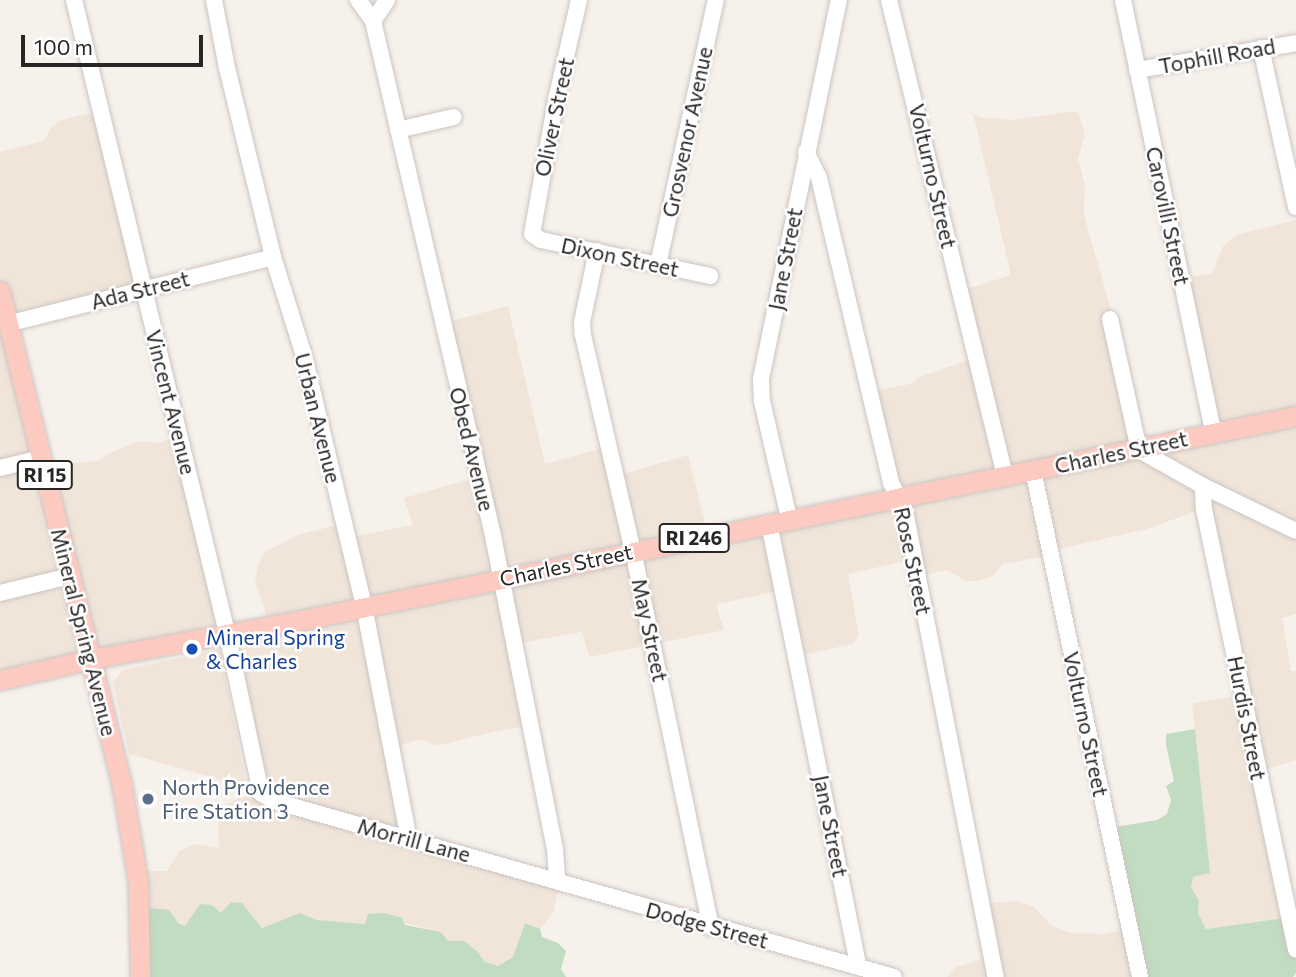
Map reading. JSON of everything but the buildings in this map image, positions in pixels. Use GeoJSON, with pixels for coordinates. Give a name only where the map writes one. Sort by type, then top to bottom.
{"type":"FeatureCollection","features":[{"type":"Feature","properties":{"kind":"main road","name":"Mineral Spring Avenue"},"geometry":{"type":"LineString","coordinates":[[0,291],[6,337],[41,458],[122,786],[138,881],[140,977]]}},
{"type":"Feature","properties":{"kind":"main road","name":"Charles Street"},"geometry":{"type":"LineString","coordinates":[[0,680],[91,659],[1139,450],[1296,416]]}},
{"type":"Feature","properties":{"kind":"street","name":"Vincent Avenue"},"geometry":{"type":"LineString","coordinates":[[74,0],[227,633],[258,789],[271,800]]}},
{"type":"Feature","properties":{"kind":"street","name":"Urban Avenue"},"geometry":{"type":"LineString","coordinates":[[214,0],[227,68],[273,257],[304,356],[364,606],[409,839]]}},
{"type":"Feature","properties":{"kind":"street","name":"Obed Avenue"},"geometry":{"type":"LineString","coordinates":[[358,0],[373,21],[501,578],[558,867],[557,880]]}},
{"type":"Feature","properties":{"kind":"street"},"geometry":{"type":"LineString","coordinates":[[373,21],[387,0]]}},
{"type":"Feature","properties":{"kind":"street","name":"Oliver Street"},"geometry":{"type":"LineString","coordinates":[[532,234],[557,94],[579,0]]}},
{"type":"Feature","properties":{"kind":"street","name":"Grosvenor Avenue"},"geometry":{"type":"LineString","coordinates":[[658,265],[716,0]]}},
{"type":"Feature","properties":{"kind":"street","name":"Jane Street"},"geometry":{"type":"LineString","coordinates":[[789,518],[762,401],[761,379],[839,0]]}},
{"type":"Feature","properties":{"kind":"street","name":"Volturno Street"},"geometry":{"type":"LineString","coordinates":[[889,0],[1005,475]]}},
{"type":"Feature","properties":{"kind":"street","name":"Carovilli Street"},"geometry":{"type":"LineString","coordinates":[[1123,0],[1213,432]]}},
{"type":"Feature","properties":{"kind":"street","name":"Tophill Road"},"geometry":{"type":"LineString","coordinates":[[1138,70],[1296,43]]}},
{"type":"Feature","properties":{"kind":"street"},"geometry":{"type":"LineString","coordinates":[[1261,48],[1296,207]]}},
{"type":"Feature","properties":{"kind":"street"},"geometry":{"type":"LineString","coordinates":[[398,130],[454,117]]}},
{"type":"Feature","properties":{"kind":"street","name":"Rose Street"},"geometry":{"type":"LineString","coordinates":[[806,152],[819,178],[891,483],[905,511],[996,977]]}},
{"type":"Feature","properties":{"kind":"street","name":"Dixon Street"},"geometry":{"type":"LineString","coordinates":[[532,234],[541,240],[710,276]]}},
{"type":"Feature","properties":{"kind":"street","name":"May Street"},"geometry":{"type":"LineString","coordinates":[[597,251],[582,322],[583,335],[633,551],[711,927]]}},
{"type":"Feature","properties":{"kind":"street","name":"Ada Street"},"geometry":{"type":"LineString","coordinates":[[6,337],[143,289],[273,257]]}},
{"type":"Feature","properties":{"kind":"street"},"geometry":{"type":"LineString","coordinates":[[1110,318],[1139,450],[1203,486],[1296,531]]}},
{"type":"Feature","properties":{"kind":"street"},"geometry":{"type":"LineString","coordinates":[[0,468],[41,458]]}},
{"type":"Feature","properties":{"kind":"street","name":"Volturno Street"},"geometry":{"type":"LineString","coordinates":[[1033,470],[1140,977]]}},
{"type":"Feature","properties":{"kind":"street","name":"Hurdis Street"},"geometry":{"type":"LineString","coordinates":[[1203,486],[1220,589],[1296,950]]}},
{"type":"Feature","properties":{"kind":"street","name":"Jane Street"},"geometry":{"type":"LineString","coordinates":[[769,523],[858,965]]}},
{"type":"Feature","properties":{"kind":"street"},"geometry":{"type":"LineString","coordinates":[[0,593],[70,576]]}},
{"type":"Feature","properties":{"kind":"street","name":"Morrill Lane"},"geometry":{"type":"LineString","coordinates":[[271,800],[557,880]]}},
{"type":"Feature","properties":{"kind":"street","name":"Dodge Street"},"geometry":{"type":"LineString","coordinates":[[557,880],[711,927],[894,977]]}},
{"type":"Feature","properties":{"kind":"shaded area"},"geometry":{"type":"Polygon","coordinates":[[[103,110],[146,288],[15,320],[49,466],[100,460],[107,454],[140,441],[157,443],[182,435],[228,631],[269,622],[255,581],[258,565],[265,552],[298,535],[344,523],[351,537],[413,525],[404,498],[482,476],[448,322],[508,306],[545,464],[602,448],[612,477],[688,455],[708,535],[896,496],[874,391],[910,384],[919,377],[978,357],[963,290],[1011,275],[973,113],[979,117],[1012,120],[1075,111],[1079,114],[1085,134],[1078,159],[1085,185],[1084,215],[1116,327],[1141,444],[1213,433],[1186,278],[1212,273],[1223,246],[1239,234],[1296,220],[1296,614],[1282,618],[1291,671],[1296,671],[1296,760],[1263,770],[1291,917],[1206,929],[1198,913],[1199,901],[1191,887],[1193,877],[1210,873],[1192,704],[1243,694],[1208,507],[1147,529],[1055,550],[1052,555],[1003,564],[993,576],[978,581],[966,581],[947,570],[918,576],[910,560],[848,574],[859,636],[853,644],[802,655],[784,590],[716,604],[724,630],[589,657],[582,632],[520,643],[533,726],[506,729],[444,744],[434,745],[420,739],[395,747],[414,837],[560,881],[553,913],[540,929],[525,923],[513,957],[499,966],[485,962],[477,951],[464,941],[448,941],[441,932],[368,914],[365,924],[317,920],[300,913],[262,928],[242,903],[231,902],[224,913],[185,926],[142,907],[140,871],[167,871],[179,851],[196,844],[219,848],[218,820],[225,805],[238,798],[262,794],[230,642],[0,680],[0,152],[43,141],[52,127],[61,120],[103,110]]]}},
{"type":"Feature","properties":{"kind":"shaded area"},"geometry":{"type":"Polygon","coordinates":[[[220,649],[247,787],[129,754],[113,682],[123,670],[220,649]]]}},
{"type":"Feature","properties":{"kind":"shaded area"},"geometry":{"type":"Polygon","coordinates":[[[1018,901],[1034,907],[1051,925],[1069,933],[1106,934],[1125,929],[1142,977],[947,977],[956,967],[993,956],[986,903],[1018,901]]]}},
{"type":"Feature","properties":{"kind":"green space"},"geometry":{"type":"Polygon","coordinates":[[[1195,729],[1210,873],[1193,877],[1191,887],[1199,901],[1198,913],[1206,929],[1291,917],[1296,943],[1296,973],[1293,977],[1142,977],[1115,827],[1157,820],[1167,814],[1171,800],[1166,786],[1174,781],[1166,734],[1195,729]]]}},
{"type":"Feature","properties":{"kind":"green space"},"geometry":{"type":"Polygon","coordinates":[[[231,902],[242,903],[262,928],[300,913],[317,920],[365,924],[368,914],[384,913],[402,918],[405,925],[441,932],[448,941],[464,941],[477,951],[485,962],[498,966],[513,957],[525,923],[540,929],[542,937],[558,943],[566,951],[561,969],[566,977],[142,977],[142,907],[169,910],[178,923],[185,926],[200,904],[212,905],[221,913],[231,902]]]}},
{"type":"Feature","properties":{"kind":"place","name":"Mineral Spring & Charles"},"geometry":{"type":"Point","coordinates":[192,649]}},
{"type":"Feature","properties":{"kind":"place","name":"North Providence Fire Station 3"},"geometry":{"type":"Point","coordinates":[148,799]}}]}
